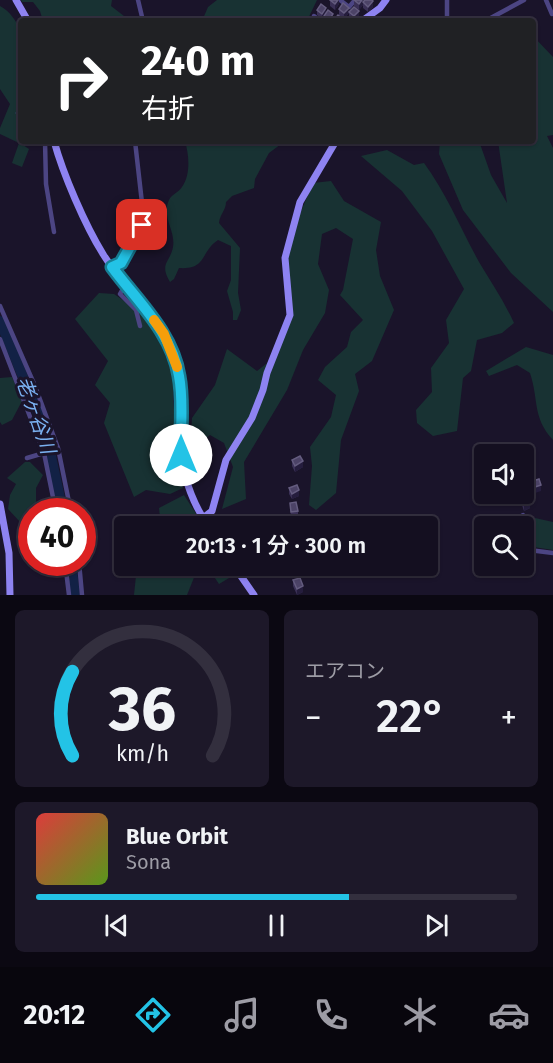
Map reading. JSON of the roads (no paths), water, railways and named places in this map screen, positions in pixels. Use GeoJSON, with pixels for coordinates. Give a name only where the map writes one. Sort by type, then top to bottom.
{"type":"FeatureCollection","features":[{"type":"Feature","properties":{"kind":"street"},"geometry":{"type":"LineString","coordinates":[[16,0],[26,18]]}},
{"type":"Feature","properties":{"kind":"street"},"geometry":{"type":"LineString","coordinates":[[138,0],[142,18]]}},
{"type":"Feature","properties":{"kind":"street"},"geometry":{"type":"LineString","coordinates":[[340,0],[349,7],[355,0]]}},
{"type":"Feature","properties":{"kind":"street"},"geometry":{"type":"LineString","coordinates":[[366,18],[380,8],[386,0]]}},
{"type":"Feature","properties":{"kind":"street"},"geometry":{"type":"LineString","coordinates":[[447,18],[448,0]]}},
{"type":"Feature","properties":{"kind":"street"},"geometry":{"type":"LineString","coordinates":[[491,18],[524,0]]}},
{"type":"Feature","properties":{"kind":"street"},"geometry":{"type":"LineString","coordinates":[[546,0],[552,14]]}},
{"type":"Feature","properties":{"kind":"street"},"geometry":{"type":"LineString","coordinates":[[45,144],[46,184],[54,232]]}},
{"type":"Feature","properties":{"kind":"street"},"geometry":{"type":"LineString","coordinates":[[55,144],[84,216],[102,253],[164,334],[172,349],[182,395],[181,438],[184,474],[202,516]]}},
{"type":"Feature","properties":{"kind":"street"},"geometry":{"type":"LineString","coordinates":[[112,267],[121,263],[142,225],[142,203],[135,144]]}},
{"type":"Feature","properties":{"kind":"street"},"geometry":{"type":"LineString","coordinates":[[206,516],[212,511],[226,460],[252,418],[270,363],[288,322],[290,315],[285,258],[300,202],[334,144]]}},
{"type":"Feature","properties":{"kind":"street"},"geometry":{"type":"LineString","coordinates":[[125,285],[120,290],[120,294],[136,310],[140,326]]}},
{"type":"Feature","properties":{"kind":"street"},"geometry":{"type":"LineString","coordinates":[[0,306],[22,354],[58,448],[68,498]]}},
{"type":"Feature","properties":{"kind":"street"},"geometry":{"type":"LineString","coordinates":[[0,339],[44,453],[53,498]]}},
{"type":"Feature","properties":{"kind":"street"},"geometry":{"type":"LineString","coordinates":[[27,458],[44,453]]}},
{"type":"Feature","properties":{"kind":"street"},"geometry":{"type":"LineString","coordinates":[[0,505],[9,553],[10,595]]}},
{"type":"Feature","properties":{"kind":"street"},"geometry":{"type":"LineString","coordinates":[[534,551],[553,553]]}},
{"type":"Feature","properties":{"kind":"street"},"geometry":{"type":"LineString","coordinates":[[67,576],[69,595]]}},
{"type":"Feature","properties":{"kind":"street"},"geometry":{"type":"LineString","coordinates":[[80,576],[82,595]]}},
{"type":"Feature","properties":{"kind":"street"},"geometry":{"type":"LineString","coordinates":[[241,576],[254,595]]}},
{"type":"Feature","properties":{"kind":"waterway","name":"老ヶ谷川"},"geometry":{"type":"LineString","coordinates":[[0,321],[46,433],[60,498]]}},
{"type":"Feature","properties":{"kind":"waterway","name":"老ヶ谷川"},"geometry":{"type":"LineString","coordinates":[[73,576],[75,595]]}}]}
